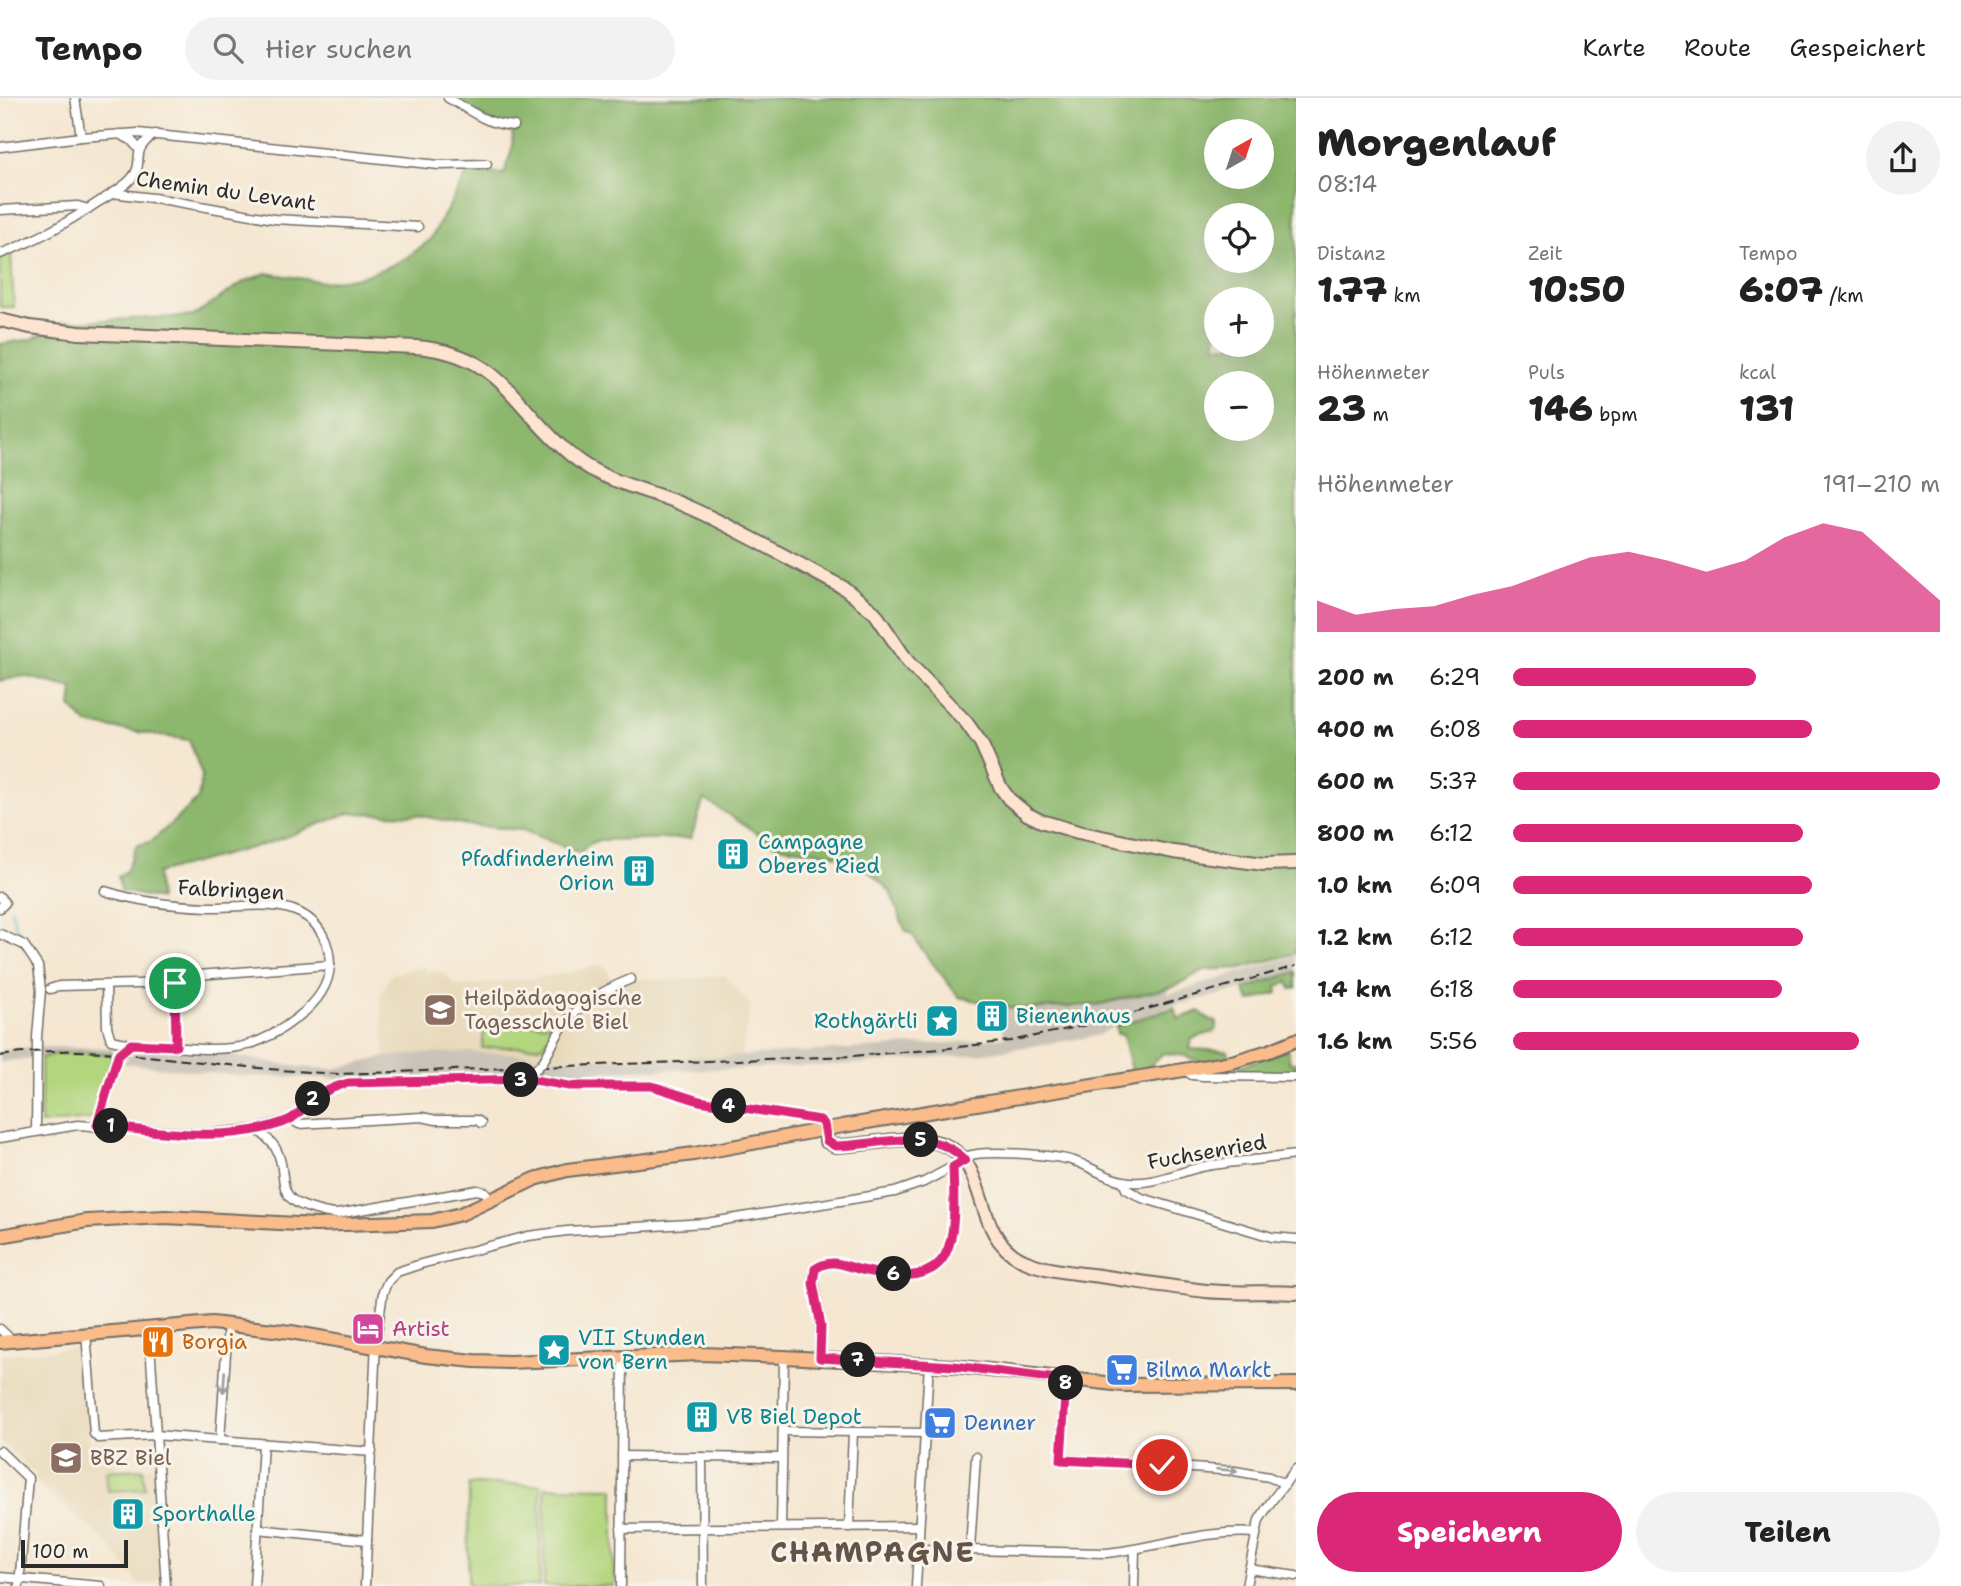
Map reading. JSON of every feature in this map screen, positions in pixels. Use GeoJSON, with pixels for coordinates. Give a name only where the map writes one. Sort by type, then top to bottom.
{"type":"FeatureCollection","features":[{"type":"Feature","properties":{"kind":"main road"},"geometry":{"type":"LineString","coordinates":[[0,1236],[87,1222],[164,1217],[307,1225],[421,1223],[461,1214],[535,1179],[567,1170],[694,1154],[1184,1070],[1250,1058],[1296,1040]]}},
{"type":"Feature","properties":{"kind":"main road"},"geometry":{"type":"LineString","coordinates":[[6,1341],[203,1323],[291,1332],[474,1361],[510,1362],[701,1354],[929,1364],[1066,1380],[1138,1385],[1296,1384]]}},
{"type":"Feature","properties":{"kind":"street"},"geometry":{"type":"LineString","coordinates":[[75,98],[81,137]]}},
{"type":"Feature","properties":{"kind":"street"},"geometry":{"type":"LineString","coordinates":[[448,98],[481,119],[513,126]]}},
{"type":"Feature","properties":{"kind":"street"},"geometry":{"type":"LineString","coordinates":[[0,147],[138,132],[412,162],[487,164]]}},
{"type":"Feature","properties":{"kind":"street"},"geometry":{"type":"LineString","coordinates":[[119,134],[131,140],[139,149]]}},
{"type":"Feature","properties":{"kind":"street"},"geometry":{"type":"LineString","coordinates":[[0,254],[46,235],[131,180],[137,169],[139,149],[155,134]]}},
{"type":"Feature","properties":{"kind":"street","name":"Chemin du Levant"},"geometry":{"type":"LineString","coordinates":[[113,193],[274,219],[418,227]]}},
{"type":"Feature","properties":{"kind":"street"},"geometry":{"type":"LineString","coordinates":[[0,210],[78,206],[88,209]]}},
{"type":"Feature","properties":{"kind":"street"},"geometry":{"type":"LineString","coordinates":[[0,320],[79,333],[416,347],[434,349],[474,361],[500,379],[570,455],[596,472],[687,506],[858,599],[874,613],[908,662],[966,722],[981,743],[1001,788],[1009,799],[1027,814],[1078,832],[1198,856],[1264,864],[1296,863]]}},
{"type":"Feature","properties":{"kind":"street","name":"Falbringen"},"geometry":{"type":"LineString","coordinates":[[106,891],[184,906],[290,909],[307,918],[319,930],[328,948],[330,965]]}},
{"type":"Feature","properties":{"kind":"street"},"geometry":{"type":"LineString","coordinates":[[0,897],[5,903],[0,908]]}},
{"type":"Feature","properties":{"kind":"street"},"geometry":{"type":"LineString","coordinates":[[0,934],[24,946],[38,966],[41,989],[37,1037],[36,1130]]}},
{"type":"Feature","properties":{"kind":"street"},"geometry":{"type":"LineString","coordinates":[[111,1040],[131,1044],[229,1049],[249,1045],[266,1038],[301,1015],[319,998],[328,978],[330,965],[185,976],[177,979],[176,1046]]}},
{"type":"Feature","properties":{"kind":"street"},"geometry":{"type":"LineString","coordinates":[[532,1075],[571,1016],[612,987],[631,979]]}},
{"type":"Feature","properties":{"kind":"street"},"geometry":{"type":"LineString","coordinates":[[50,989],[59,986],[175,983]]}},
{"type":"Feature","properties":{"kind":"street"},"geometry":{"type":"LineString","coordinates":[[106,986],[107,1027],[118,1055]]}},
{"type":"Feature","properties":{"kind":"street"},"geometry":{"type":"LineString","coordinates":[[97,1125],[118,1055],[131,1044]]}},
{"type":"Feature","properties":{"kind":"street"},"geometry":{"type":"LineString","coordinates":[[1184,1070],[1192,1075],[1203,1076],[1296,1077]]}},
{"type":"Feature","properties":{"kind":"street"},"geometry":{"type":"LineString","coordinates":[[0,1138],[36,1130],[97,1125],[201,1134],[257,1129],[290,1119],[312,1100],[348,1083],[532,1075],[569,1086],[660,1087],[699,1101],[820,1120],[824,1124],[827,1141],[835,1146],[927,1140],[946,1145],[975,1178],[985,1216],[995,1235],[1008,1251],[1031,1264],[1205,1291],[1296,1293]]}},
{"type":"Feature","properties":{"kind":"street"},"geometry":{"type":"LineString","coordinates":[[290,1119],[299,1124],[422,1117],[481,1123]]}},
{"type":"Feature","properties":{"kind":"street"},"geometry":{"type":"LineString","coordinates":[[257,1129],[276,1147],[289,1198],[314,1210],[337,1214],[477,1190],[485,1192],[491,1200]]}},
{"type":"Feature","properties":{"kind":"street"},"geometry":{"type":"LineString","coordinates":[[365,1586],[376,1346],[381,1300],[385,1286],[397,1272],[528,1236],[567,1231],[706,1223],[895,1192],[925,1182],[977,1153],[1065,1159],[1123,1181],[1126,1189],[1142,1198],[1272,1237],[1296,1239]]}},
{"type":"Feature","properties":{"kind":"street","name":"Fuchsenried"},"geometry":{"type":"LineString","coordinates":[[1123,1181],[1173,1177],[1207,1166],[1296,1155]]}},
{"type":"Feature","properties":{"kind":"street"},"geometry":{"type":"LineString","coordinates":[[820,1358],[821,1326],[813,1283],[815,1269],[837,1262],[866,1271],[910,1276],[937,1266],[952,1240],[961,1161]]}},
{"type":"Feature","properties":{"kind":"street"},"geometry":{"type":"LineString","coordinates":[[220,1440],[228,1324]]}},
{"type":"Feature","properties":{"kind":"street"},"geometry":{"type":"LineString","coordinates":[[149,1328],[166,1586]]}},
{"type":"Feature","properties":{"kind":"street"},"geometry":{"type":"LineString","coordinates":[[0,1329],[6,1341]]}},
{"type":"Feature","properties":{"kind":"street"},"geometry":{"type":"LineString","coordinates":[[86,1333],[95,1436],[100,1439],[155,1435],[372,1451]]}},
{"type":"Feature","properties":{"kind":"street"},"geometry":{"type":"LineString","coordinates":[[621,1586],[623,1357]]}},
{"type":"Feature","properties":{"kind":"street"},"geometry":{"type":"LineString","coordinates":[[782,1527],[784,1357]]}},
{"type":"Feature","properties":{"kind":"street"},"geometry":{"type":"LineString","coordinates":[[916,1586],[929,1364]]}},
{"type":"Feature","properties":{"kind":"street"},"geometry":{"type":"LineString","coordinates":[[1066,1380],[1061,1460],[1235,1471],[1269,1477],[1285,1485]]}},
{"type":"Feature","properties":{"kind":"street"},"geometry":{"type":"LineString","coordinates":[[783,1431],[926,1433]]}},
{"type":"Feature","properties":{"kind":"street"},"geometry":{"type":"LineString","coordinates":[[849,1527],[853,1432]]}},
{"type":"Feature","properties":{"kind":"street"},"geometry":{"type":"LineString","coordinates":[[254,1586],[263,1444]]}},
{"type":"Feature","properties":{"kind":"street"},"geometry":{"type":"LineString","coordinates":[[0,1451],[28,1478],[19,1582]]}},
{"type":"Feature","properties":{"kind":"street"},"geometry":{"type":"LineString","coordinates":[[622,1456],[781,1458]]}},
{"type":"Feature","properties":{"kind":"street"},"geometry":{"type":"LineString","coordinates":[[702,1457],[704,1586]]}},
{"type":"Feature","properties":{"kind":"street"},"geometry":{"type":"LineString","coordinates":[[970,1549],[976,1457]]}},
{"type":"Feature","properties":{"kind":"street"},"geometry":{"type":"LineString","coordinates":[[1246,1586],[1256,1533],[1266,1508],[1295,1472]]}},
{"type":"Feature","properties":{"kind":"street"},"geometry":{"type":"LineString","coordinates":[[621,1529],[919,1526]]}},
{"type":"Feature","properties":{"kind":"street"},"geometry":{"type":"LineString","coordinates":[[257,1530],[367,1541]]}},
{"type":"Feature","properties":{"kind":"street"},"geometry":{"type":"LineString","coordinates":[[918,1549],[1094,1553],[1135,1550],[1220,1533],[1256,1533]]}},
{"type":"Feature","properties":{"kind":"street"},"geometry":{"type":"LineString","coordinates":[[1134,1586],[1135,1550]]}},
{"type":"Feature","properties":{"kind":"street"},"geometry":{"type":"LineString","coordinates":[[1249,1569],[1296,1576]]}},
{"type":"Feature","properties":{"kind":"street"},"geometry":{"type":"LineString","coordinates":[[0,1577],[19,1582],[101,1586]]}},
{"type":"Feature","properties":{"kind":"shaded area"},"geometry":{"type":"Polygon","coordinates":[[[1296,955],[1296,972],[1244,989],[1175,1005],[1096,1036],[972,1055],[858,1064],[739,1069],[386,1079],[240,1076],[122,1063],[136,1051],[152,1049],[229,1055],[300,1067],[334,1069],[385,1057],[412,1054],[471,1052],[527,1054],[539,1058],[614,1059],[741,1056],[964,1042],[1004,1037],[1000,1009],[1084,1008],[1167,989],[1169,994],[1296,955]]]}},
{"type":"Feature","properties":{"kind":"shaded area"},"geometry":{"type":"Polygon","coordinates":[[[601,965],[617,985],[631,979],[677,980],[725,975],[751,1006],[741,1056],[539,1058],[527,1054],[471,1052],[385,1057],[380,996],[392,974],[423,966],[428,971],[431,969],[442,973],[451,978],[452,983],[460,986],[558,975],[601,965]]]}},
{"type":"Feature","properties":{"kind":"shaded area"},"geometry":{"type":"Polygon","coordinates":[[[30,1047],[113,1048],[112,1054],[83,1052],[0,1062],[0,1051],[30,1047]]]}},
{"type":"Feature","properties":{"kind":"shaded area","name":"BBZ Biel"},"geometry":{"type":"Polygon","coordinates":[[[81,1347],[89,1444],[113,1443],[116,1469],[152,1466],[160,1578],[152,1584],[139,1583],[107,1543],[36,1481],[35,1473],[0,1441],[0,1355],[81,1347]]]}},
{"type":"Feature","properties":{"kind":"green space"},"geometry":{"type":"Polygon","coordinates":[[[448,98],[1296,98],[1296,953],[1241,968],[1204,970],[1173,987],[1096,1005],[1027,1009],[959,997],[913,935],[905,930],[890,891],[858,861],[777,846],[704,799],[691,838],[599,840],[579,853],[523,830],[467,825],[418,815],[349,813],[269,843],[157,873],[159,899],[121,891],[118,877],[127,870],[136,846],[152,841],[198,799],[202,775],[189,740],[87,724],[71,707],[73,688],[24,676],[0,681],[0,344],[32,339],[63,322],[193,316],[242,283],[266,273],[325,282],[361,277],[390,266],[430,240],[468,172],[504,174],[512,149],[513,126],[495,124],[448,98]]]}},
{"type":"Feature","properties":{"kind":"green space"},"geometry":{"type":"Polygon","coordinates":[[[11,253],[14,307],[0,307],[0,258],[11,253]]]}},
{"type":"Feature","properties":{"kind":"green space"},"geometry":{"type":"Polygon","coordinates":[[[1296,972],[1296,988],[1291,989],[1288,982],[1277,986],[1278,993],[1249,1001],[1244,989],[1296,972]]]}},
{"type":"Feature","properties":{"kind":"green space"},"geometry":{"type":"Polygon","coordinates":[[[1174,1008],[1179,1019],[1199,1011],[1208,1019],[1217,1022],[1215,1031],[1192,1039],[1190,1049],[1228,1051],[1229,1056],[1202,1063],[1186,1056],[1163,1053],[1150,1066],[1133,1075],[1123,1035],[1117,1034],[1116,1026],[1174,1008]]]}},
{"type":"Feature","properties":{"kind":"green space"},"geometry":{"type":"Polygon","coordinates":[[[492,1024],[556,1024],[543,1046],[482,1048],[484,1031],[492,1024]]]}},
{"type":"Feature","properties":{"kind":"green space"},"geometry":{"type":"Polygon","coordinates":[[[1288,1049],[1290,1063],[1296,1063],[1296,1075],[1218,1074],[1288,1049]]]}},
{"type":"Feature","properties":{"kind":"green space"},"geometry":{"type":"Polygon","coordinates":[[[83,1052],[112,1054],[101,1109],[90,1119],[41,1124],[41,1058],[83,1052]]]}},
{"type":"Feature","properties":{"kind":"green space"},"geometry":{"type":"Polygon","coordinates":[[[143,1469],[145,1489],[108,1491],[106,1471],[143,1469]]]}},
{"type":"Feature","properties":{"kind":"green space"},"geometry":{"type":"Polygon","coordinates":[[[469,1484],[541,1485],[540,1586],[468,1586],[469,1484]]]}},
{"type":"Feature","properties":{"kind":"green space"},"geometry":{"type":"Polygon","coordinates":[[[545,1487],[614,1488],[614,1586],[544,1586],[545,1487]]]}},
{"type":"Feature","properties":{"kind":"waterway"},"geometry":{"type":"LineString","coordinates":[[11,908],[15,925],[26,942]]}},
{"type":"Feature","properties":{"kind":"railway"},"geometry":{"type":"LineString","coordinates":[[0,1056],[49,1051],[97,1052],[338,1074],[852,1056],[1010,1041],[1102,1022],[1296,966]]}},
{"type":"Feature","properties":{"kind":"place","name":"Campagne Oberes Ried"},"geometry":{"type":"Point","coordinates":[733,854]}},
{"type":"Feature","properties":{"kind":"place","name":"Pfadfinderheim Orion"},"geometry":{"type":"Point","coordinates":[639,871]}},
{"type":"Feature","properties":{"kind":"place","name":"Heilpädagogische Tagesschule Biel"},"geometry":{"type":"Point","coordinates":[440,1010]}},
{"type":"Feature","properties":{"kind":"place","name":"Bienenhaus"},"geometry":{"type":"Point","coordinates":[992,1016]}},
{"type":"Feature","properties":{"kind":"place","name":"Rothgärtli"},"geometry":{"type":"Point","coordinates":[942,1021]}},
{"type":"Feature","properties":{"kind":"place","name":"Artist"},"geometry":{"type":"Point","coordinates":[368,1329]}},
{"type":"Feature","properties":{"kind":"place","name":"Borgia"},"geometry":{"type":"Point","coordinates":[158,1342]}},
{"type":"Feature","properties":{"kind":"place","name":"VII Stunden von Bern"},"geometry":{"type":"Point","coordinates":[554,1350]}},
{"type":"Feature","properties":{"kind":"place","name":"Bilma Markt"},"geometry":{"type":"Point","coordinates":[1122,1370]}},
{"type":"Feature","properties":{"kind":"place","name":"VB Biel Depot"},"geometry":{"type":"Point","coordinates":[702,1417]}},
{"type":"Feature","properties":{"kind":"place","name":"Denner"},"geometry":{"type":"Point","coordinates":[940,1423]}},
{"type":"Feature","properties":{"kind":"place","name":"BBZ Biel"},"geometry":{"type":"Point","coordinates":[66,1458]}},
{"type":"Feature","properties":{"kind":"place","name":"Sporthalle"},"geometry":{"type":"Point","coordinates":[128,1514]}},
{"type":"Feature","properties":{"kind":"district","name":"CHAMPAGNE"},"geometry":{"type":"Point","coordinates":[873,1552]}},
{"type":"Feature","properties":{"kind":"route"},"geometry":{"type":"LineString","coordinates":[[175,983],[176,1046],[131,1044],[118,1055],[97,1125],[174,1133],[205,1134],[252,1130],[290,1119],[312,1100],[348,1083],[529,1079],[569,1086],[660,1087],[699,1101],[820,1120],[826,1130],[825,1139],[835,1146],[918,1140],[946,1145],[965,1160],[953,1167],[955,1221],[952,1240],[943,1259],[932,1269],[910,1276],[866,1271],[837,1262],[830,1262],[815,1269],[813,1283],[821,1326],[820,1358],[954,1366],[1066,1380],[1061,1460],[1162,1465]]}}]}
